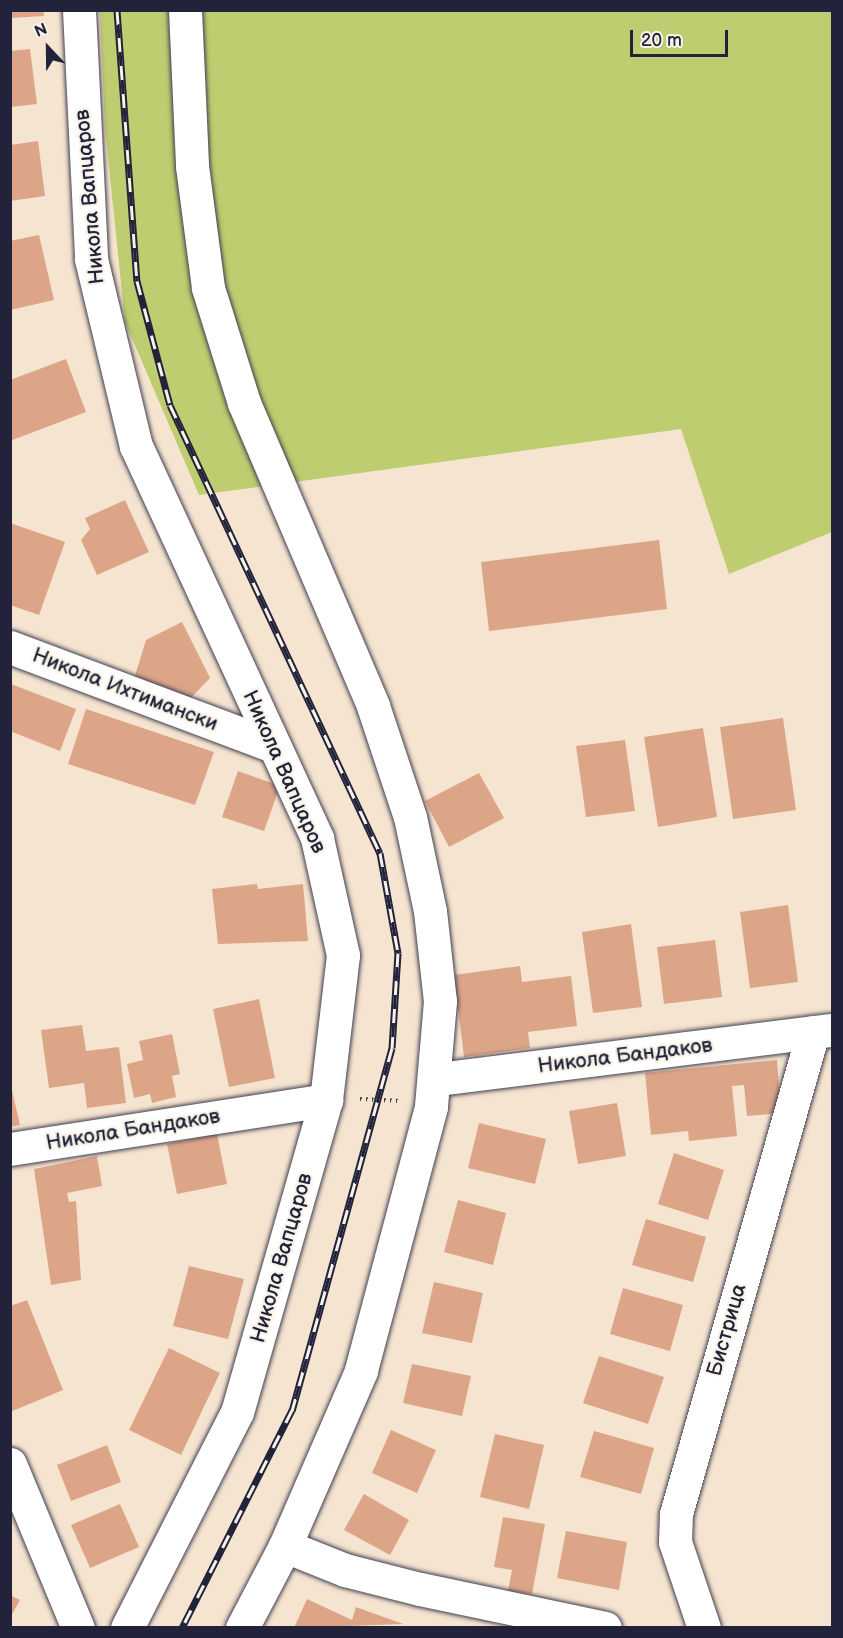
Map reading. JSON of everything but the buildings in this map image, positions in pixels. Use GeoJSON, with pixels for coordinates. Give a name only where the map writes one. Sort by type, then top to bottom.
{"type":"FeatureCollection","features":[{"type":"Feature","properties":{"kind":"street","name":"Никола Вапцаров"},"geometry":{"type":"LineString","coordinates":[[79,10],[91,259],[136,446],[317,838],[333,889],[343,955],[326,1101],[237,1412],[127,1628]]}},
{"type":"Feature","properties":{"kind":"street"},"geometry":{"type":"LineString","coordinates":[[185,10],[192,166],[208,288],[241,394],[373,706],[410,817],[430,911],[440,1000],[434,1093],[361,1371],[285,1546],[242,1628]]}},
{"type":"Feature","properties":{"kind":"street","name":"Никола Ихтимански"},"geometry":{"type":"LineString","coordinates":[[10,647],[274,746]]}},
{"type":"Feature","properties":{"kind":"street","name":"Никола Бандаков"},"geometry":{"type":"LineString","coordinates":[[434,1093],[822,1031]]}},
{"type":"Feature","properties":{"kind":"street","name":"Бистрица"},"geometry":{"type":"LineString","coordinates":[[704,1628],[675,1542],[676,1514],[822,1031]]}},
{"type":"Feature","properties":{"kind":"street","name":"Никола Бандаков"},"geometry":{"type":"LineString","coordinates":[[10,1149],[326,1101]]}},
{"type":"Feature","properties":{"kind":"street"},"geometry":{"type":"LineString","coordinates":[[10,1464],[78,1628]]}},
{"type":"Feature","properties":{"kind":"street"},"geometry":{"type":"LineString","coordinates":[[285,1546],[345,1570],[516,1620],[605,1628]]}},
{"type":"Feature","properties":{"kind":"path"},"geometry":{"type":"LineString","coordinates":[[326,1101],[434,1093]]}},
{"type":"Feature","properties":{"kind":"green space"},"geometry":{"type":"Polygon","coordinates":[[[100,11],[832,11],[832,532],[729,574],[681,429],[199,495],[125,322],[105,128],[100,11]]]}},
{"type":"Feature","properties":{"kind":"railway"},"geometry":{"type":"LineString","coordinates":[[117,10],[137,281],[170,405],[380,853],[398,953],[392,1048],[292,1410],[182,1628]]}}]}
